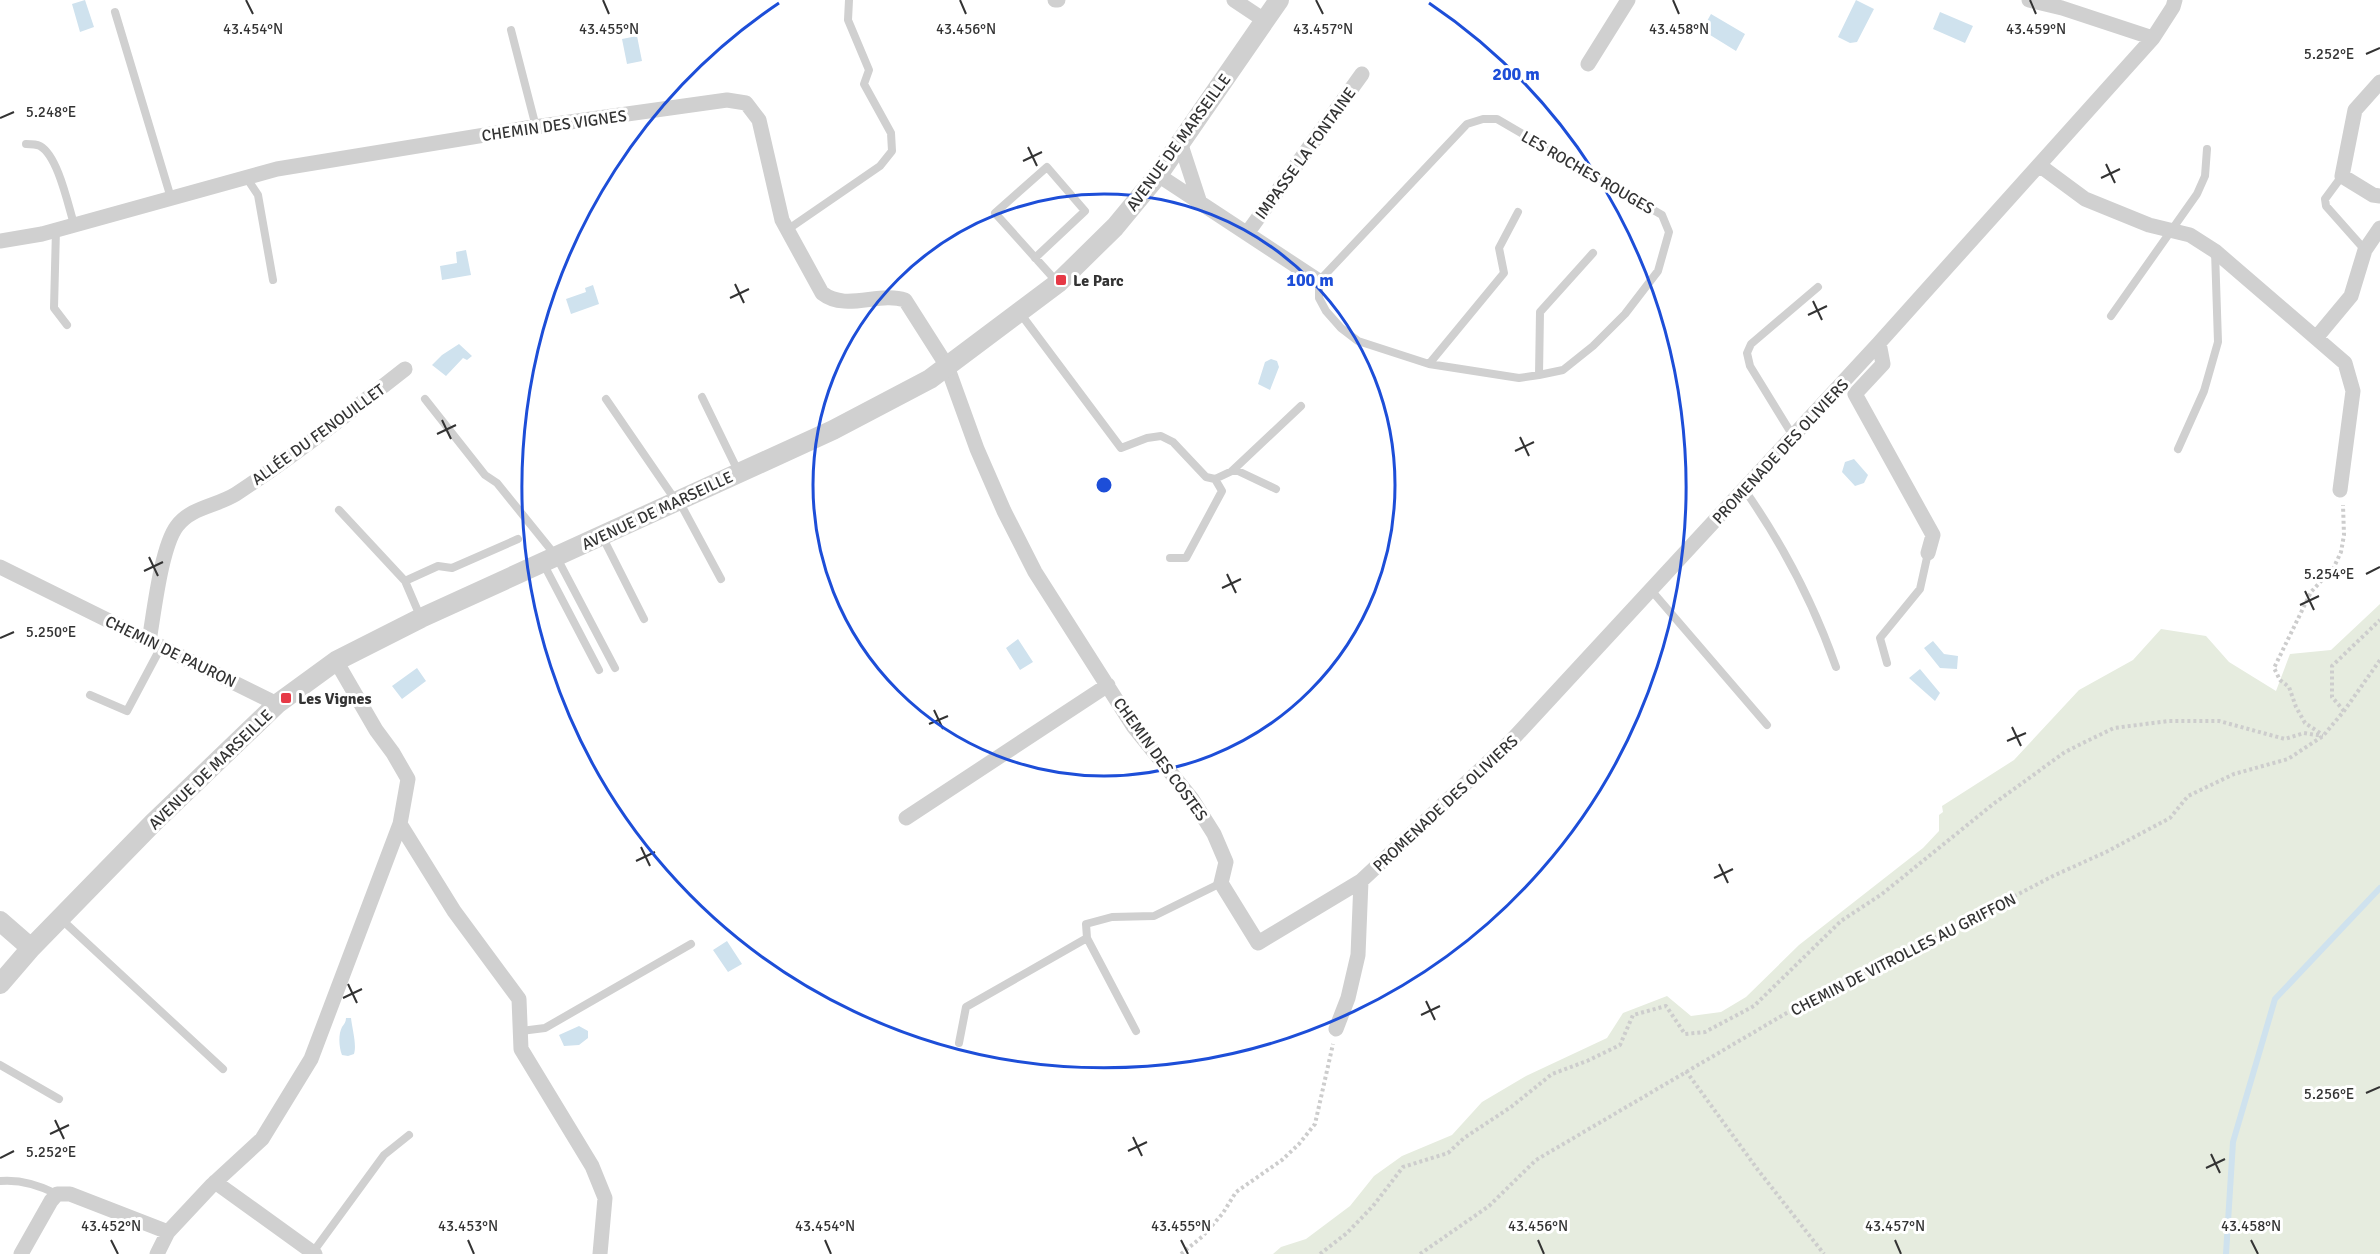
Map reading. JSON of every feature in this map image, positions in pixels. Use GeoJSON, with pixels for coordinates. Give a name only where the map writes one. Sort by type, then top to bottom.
{"type":"FeatureCollection","features":[{"type":"Feature","properties":{"kind":"street"},"geometry":{"type":"LineString","coordinates":[[1234,0],[1264,20]]}},
{"type":"Feature","properties":{"kind":"street","name":"AVENUE DE MARSEILLE"},"geometry":{"type":"LineString","coordinates":[[0,984],[31,948],[153,823],[278,704],[336,661],[421,618],[550,560],[601,534],[833,430],[930,379],[1058,283],[1115,227],[1158,175],[1279,0]]}},
{"type":"Feature","properties":{"kind":"street"},"geometry":{"type":"LineString","coordinates":[[1588,64],[1628,0]]}},
{"type":"Feature","properties":{"kind":"street"},"geometry":{"type":"LineString","coordinates":[[2029,0],[2062,8],[2153,38]]}},
{"type":"Feature","properties":{"kind":"street","name":"PROMENADE DES OLIVIERS"},"geometry":{"type":"LineString","coordinates":[[1361,881],[1510,742],[1880,343],[2153,38],[2175,0]]}},
{"type":"Feature","properties":{"kind":"street","name":"IMPASSE LA FONTAINE"},"geometry":{"type":"LineString","coordinates":[[1248,232],[1362,74]]}},
{"type":"Feature","properties":{"kind":"street"},"geometry":{"type":"LineString","coordinates":[[2380,82],[2355,110],[2342,176],[2373,195],[2380,196]]}},
{"type":"Feature","properties":{"kind":"street","name":"CHEMIN DES VIGNES"},"geometry":{"type":"LineString","coordinates":[[0,241],[56,229],[277,169],[536,127],[727,100],[746,103],[759,120],[782,220],[822,293],[829,298],[843,301],[895,296],[905,300],[947,366]]}},
{"type":"Feature","properties":{"kind":"street"},"geometry":{"type":"LineString","coordinates":[[1180,142],[1200,203]]}},
{"type":"Feature","properties":{"kind":"street"},"geometry":{"type":"LineString","coordinates":[[2039,165],[2085,199],[2149,225],[2190,235],[2215,251],[2345,363],[2353,391],[2340,490]]}},
{"type":"Feature","properties":{"kind":"street"},"geometry":{"type":"LineString","coordinates":[[1158,175],[1248,232],[1319,281]]}},
{"type":"Feature","properties":{"kind":"street"},"geometry":{"type":"LineString","coordinates":[[2316,338],[2351,296],[2365,250],[2380,228]]}},
{"type":"Feature","properties":{"kind":"street"},"geometry":{"type":"LineString","coordinates":[[1880,343],[1882,364],[1855,394],[1933,535],[1928,553]]}},
{"type":"Feature","properties":{"kind":"street","name":"CHEMIN DES COSTES"},"geometry":{"type":"LineString","coordinates":[[947,366],[977,449],[1004,512],[1035,572],[1133,726],[1191,799],[1214,834],[1226,862],[1221,883]]}},
{"type":"Feature","properties":{"kind":"street","name":"ALLÉE DU FENOUILLET"},"geometry":{"type":"LineString","coordinates":[[155,644],[166,551],[177,526],[198,509],[225,501],[294,456],[405,369]]}},
{"type":"Feature","properties":{"kind":"street","name":"CHEMIN DE PAURON"},"geometry":{"type":"LineString","coordinates":[[0,567],[278,704]]}},
{"type":"Feature","properties":{"kind":"street"},"geometry":{"type":"LineString","coordinates":[[157,1254],[168,1232],[215,1182],[262,1139],[311,1059],[400,824],[408,779],[336,661]]}},
{"type":"Feature","properties":{"kind":"street"},"geometry":{"type":"LineString","coordinates":[[906,818],[1107,685]]}},
{"type":"Feature","properties":{"kind":"street"},"geometry":{"type":"LineString","coordinates":[[400,824],[454,911],[519,999],[521,1049],[592,1166],[604,1198],[600,1254]]}},
{"type":"Feature","properties":{"kind":"street"},"geometry":{"type":"LineString","coordinates":[[1221,883],[1257,943],[1361,881]]}},
{"type":"Feature","properties":{"kind":"street"},"geometry":{"type":"LineString","coordinates":[[1336,1029],[1348,998],[1358,954],[1361,881]]}},
{"type":"Feature","properties":{"kind":"street"},"geometry":{"type":"LineString","coordinates":[[0,921],[31,948]]}},
{"type":"Feature","properties":{"kind":"street"},"geometry":{"type":"LineString","coordinates":[[215,1182],[314,1253]]}},
{"type":"Feature","properties":{"kind":"street"},"geometry":{"type":"LineString","coordinates":[[21,1254],[57,1194],[70,1194],[168,1232]]}},
{"type":"Feature","properties":{"kind":"lane"},"geometry":{"type":"LineString","coordinates":[[787,230],[880,166],[892,151],[891,133],[864,84],[869,70],[848,20],[849,0]]}},
{"type":"Feature","properties":{"kind":"lane"},"geometry":{"type":"LineString","coordinates":[[115,12],[171,198]]}},
{"type":"Feature","properties":{"kind":"lane"},"geometry":{"type":"LineString","coordinates":[[511,30],[536,127]]}},
{"type":"Feature","properties":{"kind":"lane","name":"LES ROCHES ROUGES"},"geometry":{"type":"LineString","coordinates":[[1484,118],[1497,119],[1662,215],[1668,231],[1658,271],[1625,314],[1593,346],[1563,370],[1519,378],[1429,364],[1358,341],[1326,312],[1319,298],[1319,281],[1467,124],[1484,118]]}},
{"type":"Feature","properties":{"kind":"lane"},"geometry":{"type":"LineString","coordinates":[[26,144],[39,145],[54,163],[74,224]]}},
{"type":"Feature","properties":{"kind":"lane"},"geometry":{"type":"LineString","coordinates":[[2111,316],[2197,194],[2205,176],[2207,149]]}},
{"type":"Feature","properties":{"kind":"lane"},"geometry":{"type":"LineString","coordinates":[[1035,258],[1085,212],[1047,167],[995,213],[1035,258],[1058,283]]}},
{"type":"Feature","properties":{"kind":"lane"},"geometry":{"type":"LineString","coordinates":[[2342,176],[2325,200],[2326,206],[2365,250]]}},
{"type":"Feature","properties":{"kind":"lane"},"geometry":{"type":"LineString","coordinates":[[246,177],[258,195],[273,280]]}},
{"type":"Feature","properties":{"kind":"lane"},"geometry":{"type":"LineString","coordinates":[[1429,364],[1504,273],[1499,248],[1518,212]]}},
{"type":"Feature","properties":{"kind":"lane"},"geometry":{"type":"LineString","coordinates":[[56,229],[54,308],[67,326]]}},
{"type":"Feature","properties":{"kind":"lane"},"geometry":{"type":"LineString","coordinates":[[2178,449],[2204,391],[2217,342],[2215,251]]}},
{"type":"Feature","properties":{"kind":"lane"},"geometry":{"type":"LineString","coordinates":[[1539,375],[1540,312],[1593,253]]}},
{"type":"Feature","properties":{"kind":"lane"},"geometry":{"type":"LineString","coordinates":[[1793,436],[1750,366],[1748,353],[1751,344],[1818,287]]}},
{"type":"Feature","properties":{"kind":"lane"},"geometry":{"type":"LineString","coordinates":[[1019,312],[1121,448],[1147,438],[1161,436],[1173,442],[1206,477],[1215,479],[1232,471],[1301,406]]}},
{"type":"Feature","properties":{"kind":"lane"},"geometry":{"type":"LineString","coordinates":[[702,397],[739,472]]}},
{"type":"Feature","properties":{"kind":"lane"},"geometry":{"type":"LineString","coordinates":[[425,399],[485,475],[497,483],[550,560],[615,668]]}},
{"type":"Feature","properties":{"kind":"lane"},"geometry":{"type":"LineString","coordinates":[[606,399],[677,500],[721,579]]}},
{"type":"Feature","properties":{"kind":"lane"},"geometry":{"type":"LineString","coordinates":[[1232,471],[1238,471],[1276,489]]}},
{"type":"Feature","properties":{"kind":"lane"},"geometry":{"type":"LineString","coordinates":[[1170,558],[1186,558],[1222,491],[1215,479]]}},
{"type":"Feature","properties":{"kind":"lane"},"geometry":{"type":"LineString","coordinates":[[1744,489],[1775,534],[1820,620],[1836,667]]}},
{"type":"Feature","properties":{"kind":"lane"},"geometry":{"type":"LineString","coordinates":[[339,510],[405,581],[421,618]]}},
{"type":"Feature","properties":{"kind":"lane"},"geometry":{"type":"LineString","coordinates":[[601,534],[644,619]]}},
{"type":"Feature","properties":{"kind":"lane"},"geometry":{"type":"LineString","coordinates":[[405,581],[438,566],[452,568],[518,539]]}},
{"type":"Feature","properties":{"kind":"lane"},"geometry":{"type":"LineString","coordinates":[[1887,663],[1880,638],[1920,589],[1928,553]]}},
{"type":"Feature","properties":{"kind":"lane"},"geometry":{"type":"LineString","coordinates":[[550,560],[599,670]]}},
{"type":"Feature","properties":{"kind":"lane"},"geometry":{"type":"LineString","coordinates":[[1651,590],[1767,725]]}},
{"type":"Feature","properties":{"kind":"lane"},"geometry":{"type":"LineString","coordinates":[[90,695],[127,711],[155,644]]}},
{"type":"Feature","properties":{"kind":"lane"},"geometry":{"type":"LineString","coordinates":[[1136,1031],[1087,938],[1086,924],[1112,917],[1154,916],[1221,883]]}},
{"type":"Feature","properties":{"kind":"lane"},"geometry":{"type":"LineString","coordinates":[[61,919],[223,1069]]}},
{"type":"Feature","properties":{"kind":"lane"},"geometry":{"type":"LineString","coordinates":[[960,1043],[966,1007],[1087,938]]}},
{"type":"Feature","properties":{"kind":"lane"},"geometry":{"type":"LineString","coordinates":[[521,1031],[545,1028],[691,944]]}},
{"type":"Feature","properties":{"kind":"lane"},"geometry":{"type":"LineString","coordinates":[[0,1065],[59,1099]]}},
{"type":"Feature","properties":{"kind":"lane"},"geometry":{"type":"LineString","coordinates":[[314,1253],[384,1155],[409,1135]]}},
{"type":"Feature","properties":{"kind":"lane"},"geometry":{"type":"LineString","coordinates":[[0,1181],[15,1179],[44,1187],[57,1194]]}},
{"type":"Feature","properties":{"kind":"path"},"geometry":{"type":"LineString","coordinates":[[2323,735],[2304,723],[2289,687],[2280,680],[2274,668],[2311,592],[2334,567],[2341,552],[2345,512],[2340,490]]}},
{"type":"Feature","properties":{"kind":"path"},"geometry":{"type":"LineString","coordinates":[[2344,711],[2332,697],[2332,666],[2380,620]]}},
{"type":"Feature","properties":{"kind":"path","name":"CHEMIN DE VITROLLES AU GRIFFON"},"geometry":{"type":"LineString","coordinates":[[1420,1254],[1489,1206],[1536,1160],[1831,987],[1917,947],[2170,818],[2188,796],[2234,774],[2288,759],[2323,735],[2344,711],[2380,660]]}},
{"type":"Feature","properties":{"kind":"path"},"geometry":{"type":"LineString","coordinates":[[1320,1254],[1347,1233],[1373,1206],[1403,1167],[1448,1153],[1464,1138],[1510,1107],[1552,1074],[1620,1045],[1633,1015],[1666,1006],[1685,1034],[1705,1032],[1754,1006],[1841,921],[1882,894],[1992,805],[2065,752],[2114,728],[2169,721],[2219,721],[2285,739],[2304,733],[2323,735]]}},
{"type":"Feature","properties":{"kind":"path"},"geometry":{"type":"LineString","coordinates":[[1181,1254],[1203,1236],[1223,1213],[1236,1192],[1282,1160],[1315,1124],[1336,1029]]}},
{"type":"Feature","properties":{"kind":"path"},"geometry":{"type":"LineString","coordinates":[[1686,1071],[1758,1170],[1824,1254]]}},
{"type":"Feature","properties":{"kind":"shaded area"},"geometry":{"type":"Polygon","coordinates":[[[2380,604],[2380,1254],[1273,1254],[1281,1247],[1306,1239],[1350,1206],[1374,1176],[1402,1156],[1452,1135],[1482,1102],[1526,1076],[1607,1038],[1623,1013],[1667,996],[1691,1016],[1721,1012],[1746,997],[1799,945],[1923,848],[1939,831],[1939,815],[1943,812],[1942,806],[2014,760],[2079,690],[2133,660],[2161,629],[2206,636],[2229,662],[2276,691],[2290,654],[2331,650],[2380,604]]]}},
{"type":"Feature","properties":{"kind":"water"},"geometry":{"type":"Polygon","coordinates":[[[85,0],[94,27],[80,32],[72,4],[85,0]]]}},
{"type":"Feature","properties":{"kind":"water"},"geometry":{"type":"Polygon","coordinates":[[[1856,0],[1874,9],[1857,42],[1850,43],[1838,37],[1856,0]]]}},
{"type":"Feature","properties":{"kind":"water"},"geometry":{"type":"Polygon","coordinates":[[[1940,12],[1973,26],[1965,43],[1933,29],[1940,12]]]}},
{"type":"Feature","properties":{"kind":"water"},"geometry":{"type":"Polygon","coordinates":[[[1711,14],[1745,34],[1736,51],[1702,30],[1711,14]]]}},
{"type":"Feature","properties":{"kind":"water"},"geometry":{"type":"Polygon","coordinates":[[[637,36],[642,61],[627,64],[622,39],[637,36]]]}},
{"type":"Feature","properties":{"kind":"water"},"geometry":{"type":"Polygon","coordinates":[[[466,250],[471,275],[442,280],[440,266],[457,263],[456,252],[466,250]]]}},
{"type":"Feature","properties":{"kind":"water"},"geometry":{"type":"Polygon","coordinates":[[[593,285],[599,304],[571,314],[566,299],[586,292],[585,288],[593,285]]]}},
{"type":"Feature","properties":{"kind":"water"},"geometry":{"type":"Polygon","coordinates":[[[459,344],[472,356],[467,360],[463,358],[446,376],[432,365],[459,344]]]}},
{"type":"Feature","properties":{"kind":"water"},"geometry":{"type":"Polygon","coordinates":[[[1271,359],[1277,361],[1279,367],[1270,390],[1258,384],[1265,362],[1271,359]]]}},
{"type":"Feature","properties":{"kind":"water"},"geometry":{"type":"Polygon","coordinates":[[[1854,459],[1868,475],[1864,483],[1855,486],[1842,472],[1845,462],[1854,459]]]}},
{"type":"Feature","properties":{"kind":"water"},"geometry":{"type":"Polygon","coordinates":[[[1018,639],[1033,662],[1020,670],[1006,648],[1018,639]]]}},
{"type":"Feature","properties":{"kind":"water"},"geometry":{"type":"Polygon","coordinates":[[[1933,641],[1944,654],[1958,656],[1957,669],[1940,668],[1924,648],[1933,641]]]}},
{"type":"Feature","properties":{"kind":"water"},"geometry":{"type":"Polygon","coordinates":[[[417,668],[426,681],[402,699],[392,686],[417,668]]]}},
{"type":"Feature","properties":{"kind":"water"},"geometry":{"type":"Polygon","coordinates":[[[1920,669],[1940,693],[1935,701],[1909,678],[1920,669]]]}},
{"type":"Feature","properties":{"kind":"water"},"geometry":{"type":"Polygon","coordinates":[[[727,941],[742,964],[728,972],[713,950],[727,941]]]}},
{"type":"Feature","properties":{"kind":"water"},"geometry":{"type":"Polygon","coordinates":[[[346,1018],[351,1018],[355,1046],[354,1054],[348,1056],[342,1055],[339,1041],[346,1018]]]}},
{"type":"Feature","properties":{"kind":"water"},"geometry":{"type":"Polygon","coordinates":[[[579,1026],[588,1031],[588,1038],[579,1045],[564,1046],[559,1035],[579,1026]]]}},
{"type":"Feature","properties":{"kind":"waterway"},"geometry":{"type":"LineString","coordinates":[[2226,1254],[2233,1142],[2275,999],[2380,888]]}},
{"type":"Feature","properties":{"kind":"place","name":"Le Parc"},"geometry":{"type":"Point","coordinates":[1061,280]}},
{"type":"Feature","properties":{"kind":"place","name":"Les Vignes"},"geometry":{"type":"Point","coordinates":[286,698]}}]}
